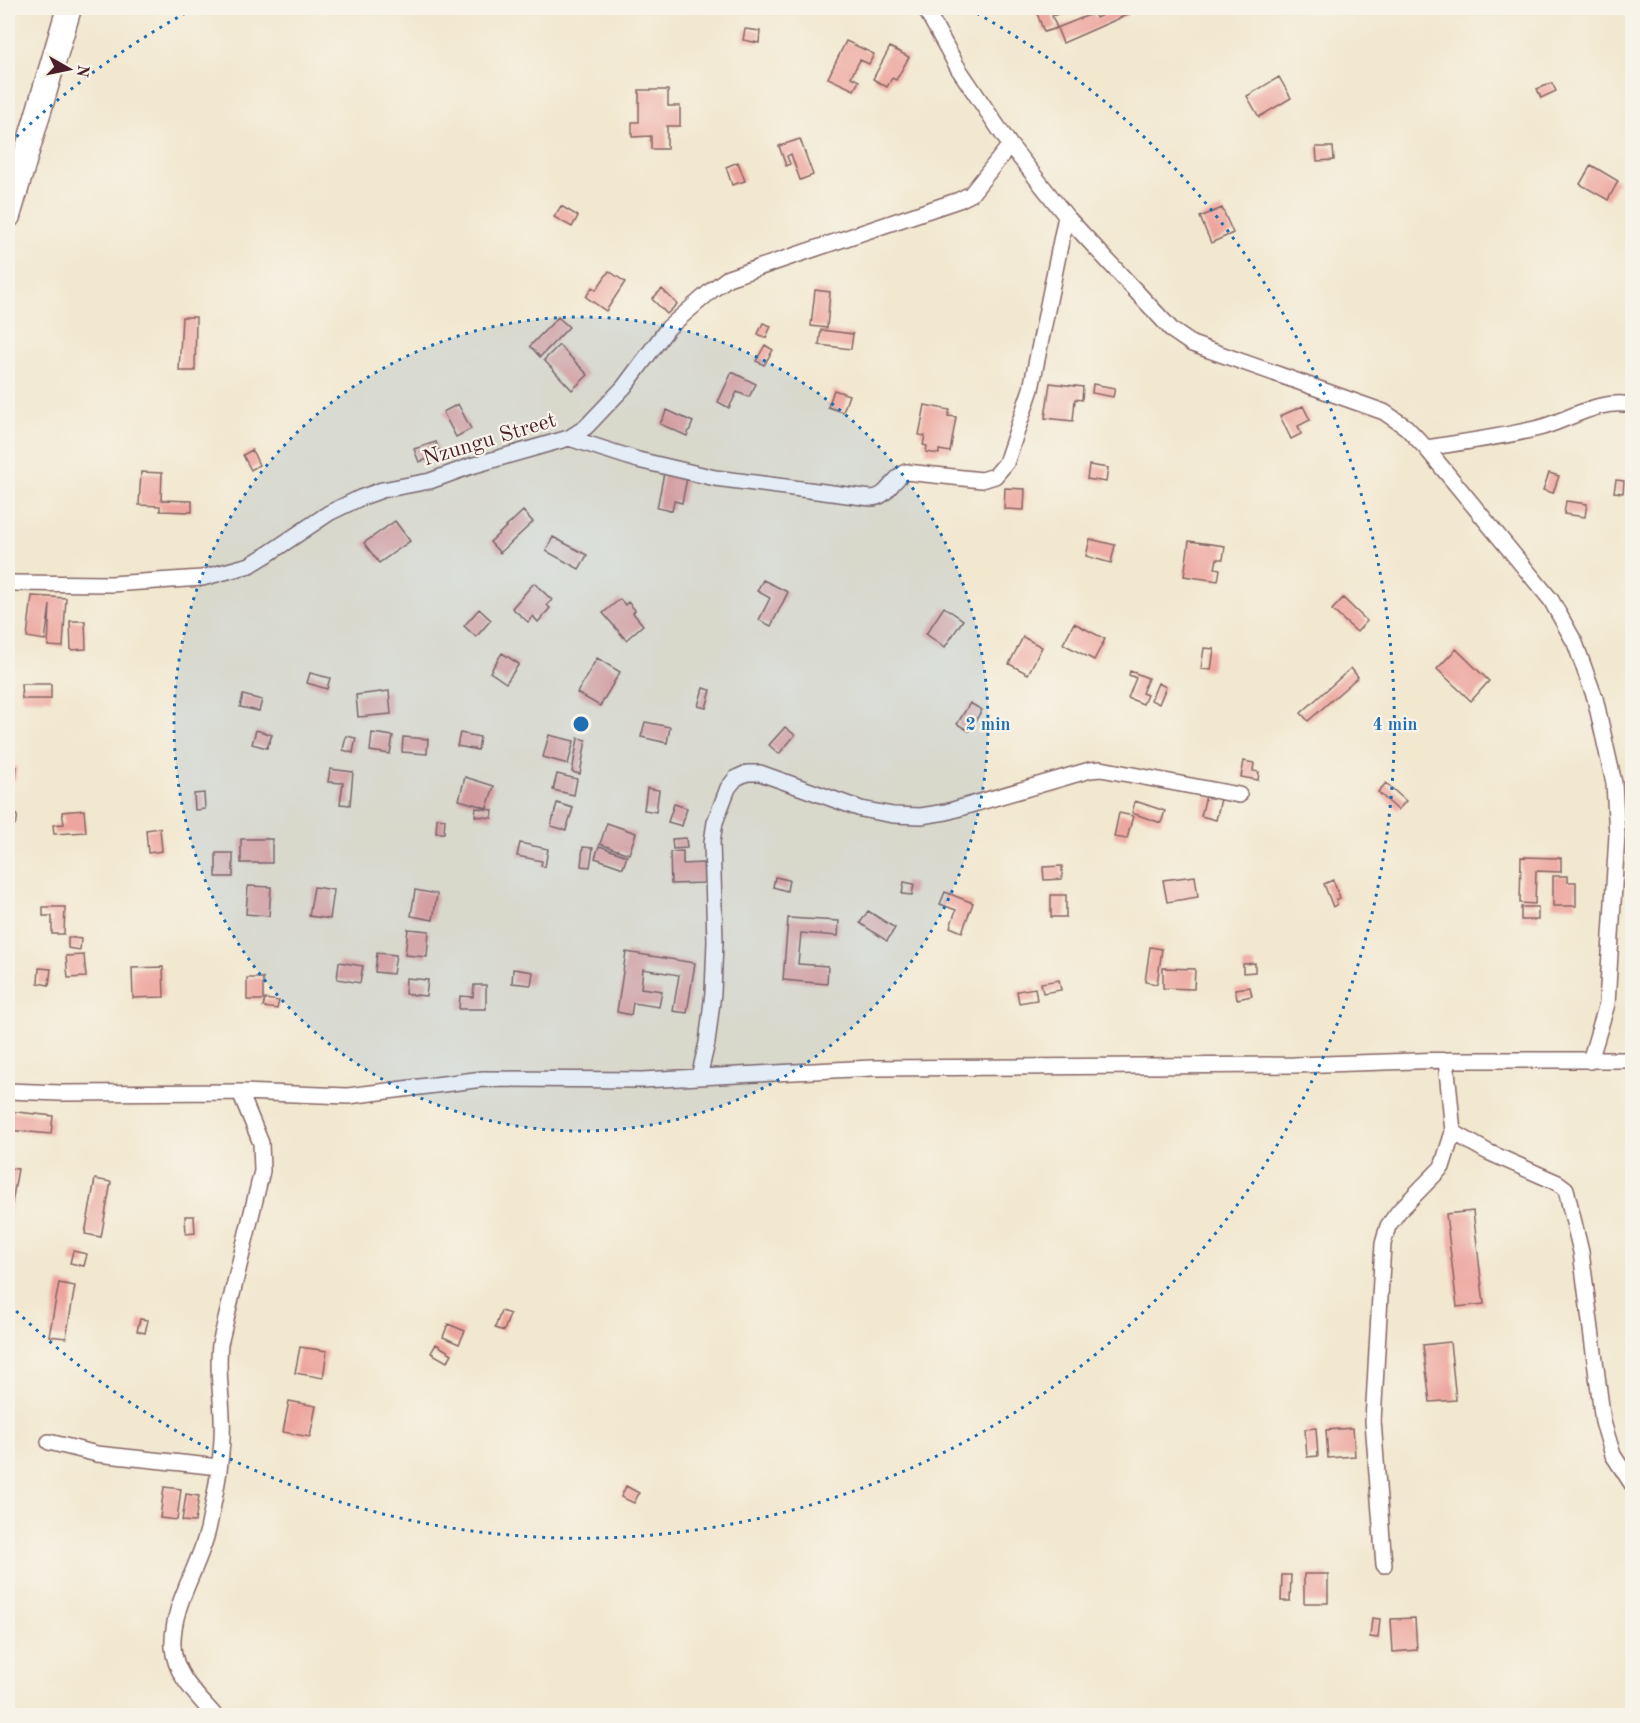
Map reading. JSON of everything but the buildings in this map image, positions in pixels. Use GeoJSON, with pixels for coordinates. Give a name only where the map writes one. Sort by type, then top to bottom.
{"type":"FeatureCollection","features":[{"type":"Feature","properties":{"kind":"main road"},"geometry":{"type":"LineString","coordinates":[[8,216],[69,8]]}},
{"type":"Feature","properties":{"kind":"street"},"geometry":{"type":"LineString","coordinates":[[926,8],[958,68],[1010,145],[1066,216],[1173,331],[1192,344],[1384,412],[1406,427],[1426,448],[1551,600],[1575,643],[1595,698],[1614,783],[1617,835],[1615,895],[1606,1004],[1590,1061]]}},
{"type":"Feature","properties":{"kind":"street","name":"Nzungu Street"},"geometry":{"type":"LineString","coordinates":[[8,583],[111,584],[202,578],[250,565],[329,513],[360,498],[382,490],[430,481],[471,466],[569,438],[586,427],[624,387],[668,328],[728,279],[959,200],[971,194],[1010,145]]}},
{"type":"Feature","properties":{"kind":"street"},"geometry":{"type":"LineString","coordinates":[[569,438],[638,460],[714,478],[871,498],[883,495],[899,475],[906,472],[982,480],[995,476],[1006,463],[1031,389],[1066,216]]}},
{"type":"Feature","properties":{"kind":"street"},"geometry":{"type":"LineString","coordinates":[[1426,448],[1543,427],[1575,413],[1612,405],[1632,405]]}},
{"type":"Feature","properties":{"kind":"street"},"geometry":{"type":"LineString","coordinates":[[699,1077],[707,1043],[713,993],[715,941],[712,842],[715,822],[728,788],[736,778],[747,773],[760,773],[861,809],[893,815],[921,816],[946,812],[1090,770],[1101,769],[1239,795]]}},
{"type":"Feature","properties":{"kind":"street"},"geometry":{"type":"LineString","coordinates":[[1384,1565],[1373,1421],[1383,1244],[1388,1226],[1399,1211],[1442,1167],[1453,1132],[1446,1060]]}},
{"type":"Feature","properties":{"kind":"street"},"geometry":{"type":"LineString","coordinates":[[8,1091],[240,1092],[348,1096],[483,1079],[642,1080],[872,1068],[1293,1065],[1446,1060],[1632,1060]]}},
{"type":"Feature","properties":{"kind":"street"},"geometry":{"type":"LineString","coordinates":[[215,1716],[184,1680],[173,1649],[173,1637],[182,1599],[206,1539],[222,1449],[222,1416],[217,1367],[220,1344],[263,1157],[261,1143],[240,1092]]}},
{"type":"Feature","properties":{"kind":"street"},"geometry":{"type":"LineString","coordinates":[[1453,1132],[1488,1152],[1558,1183],[1566,1189],[1581,1252],[1603,1422],[1612,1455],[1632,1484]]}},
{"type":"Feature","properties":{"kind":"street"},"geometry":{"type":"LineString","coordinates":[[49,1442],[97,1454],[219,1467]]}}]}
